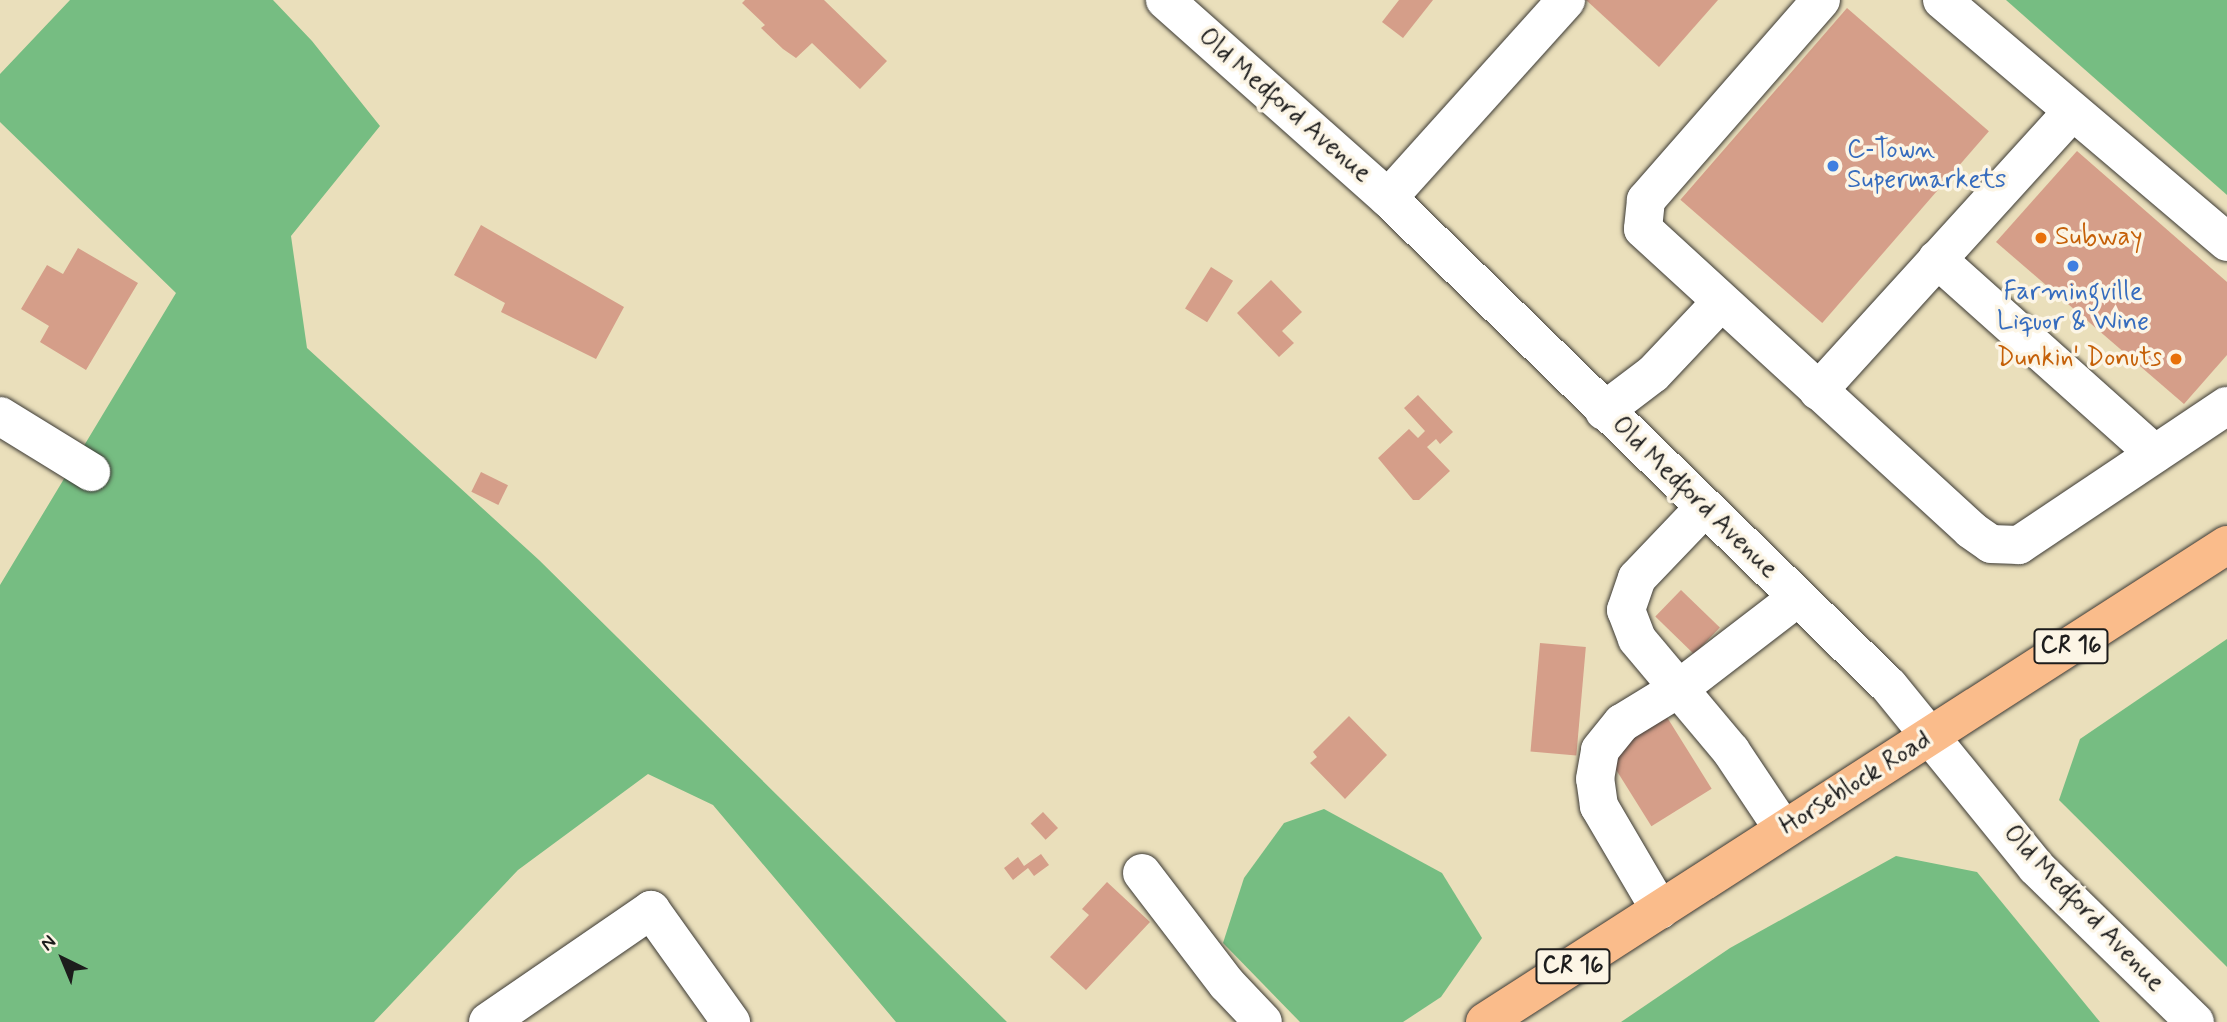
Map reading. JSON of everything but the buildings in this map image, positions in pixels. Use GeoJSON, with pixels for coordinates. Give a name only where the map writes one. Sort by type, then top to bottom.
{"type":"FeatureCollection","features":[{"type":"Feature","properties":{"kind":"main road","name":"Horseblock Road"},"geometry":{"type":"LineString","coordinates":[[1485,1022],[2227,545]]}},
{"type":"Feature","properties":{"kind":"street","name":"Old Medford Avenue"},"geometry":{"type":"LineString","coordinates":[[1165,0],[1388,198],[1889,686],[2036,867],[2196,1022]]}},
{"type":"Feature","properties":{"kind":"street"},"geometry":{"type":"LineString","coordinates":[[1388,198],[1566,0]]}},
{"type":"Feature","properties":{"kind":"street"},"geometry":{"type":"LineString","coordinates":[[1821,0],[1646,200],[1643,229],[1970,530],[1991,544],[2019,545],[2227,406]]}},
{"type":"Feature","properties":{"kind":"street"},"geometry":{"type":"LineString","coordinates":[[1942,0],[2227,242]]}},
{"type":"Feature","properties":{"kind":"street"},"geometry":{"type":"LineString","coordinates":[[1818,391],[2072,111]]}},
{"type":"Feature","properties":{"kind":"street"},"geometry":{"type":"LineString","coordinates":[[1937,260],[2155,454]]}},
{"type":"Feature","properties":{"kind":"street"},"geometry":{"type":"LineString","coordinates":[[1604,411],[1653,374],[1721,302]]}},
{"type":"Feature","properties":{"kind":"street"},"geometry":{"type":"LineString","coordinates":[[0,416],[91,472]]}},
{"type":"Feature","properties":{"kind":"street"},"geometry":{"type":"LineString","coordinates":[[1704,508],[1637,578],[1626,610],[1637,639],[1681,687],[1783,829]]}},
{"type":"Feature","properties":{"kind":"street"},"geometry":{"type":"LineString","coordinates":[[1660,910],[1599,806],[1595,779],[1600,750],[1622,723],[1681,687],[1797,597]]}},
{"type":"Feature","properties":{"kind":"street"},"geometry":{"type":"LineString","coordinates":[[1142,873],[1227,984],[1263,1022]]}},
{"type":"Feature","properties":{"kind":"street"},"geometry":{"type":"LineString","coordinates":[[488,1022],[651,910],[731,1022]]}},
{"type":"Feature","properties":{"kind":"green space"},"geometry":{"type":"Polygon","coordinates":[[[70,0],[273,0],[312,41],[380,126],[291,236],[307,348],[539,560],[1007,1022],[896,1022],[713,805],[648,774],[518,870],[374,1022],[0,1022],[0,585],[176,293],[0,122],[0,74],[70,0]]]}},
{"type":"Feature","properties":{"kind":"green space"},"geometry":{"type":"Polygon","coordinates":[[[2006,0],[2227,0],[2227,195],[2006,0]]]}},
{"type":"Feature","properties":{"kind":"green space"},"geometry":{"type":"Polygon","coordinates":[[[2227,639],[2227,967],[2059,800],[2080,739],[2227,639]]]}},
{"type":"Feature","properties":{"kind":"green space"},"geometry":{"type":"Polygon","coordinates":[[[1324,809],[1442,873],[1482,938],[1441,997],[1403,1022],[1300,1022],[1223,943],[1244,878],[1284,823],[1324,809]]]}},
{"type":"Feature","properties":{"kind":"green space"},"geometry":{"type":"Polygon","coordinates":[[[1896,856],[1977,872],[2100,1022],[1621,1022],[1730,948],[1896,856]]]}},
{"type":"Feature","properties":{"kind":"place","name":"C‑Town Supermarkets"},"geometry":{"type":"Point","coordinates":[1833,166]}},
{"type":"Feature","properties":{"kind":"place","name":"Subway"},"geometry":{"type":"Point","coordinates":[2041,238]}},
{"type":"Feature","properties":{"kind":"place","name":"Farmingville Liquor & Wine"},"geometry":{"type":"Point","coordinates":[2073,266]}},
{"type":"Feature","properties":{"kind":"place","name":"Dunkin' Donuts"},"geometry":{"type":"Point","coordinates":[2176,359]}}]}
